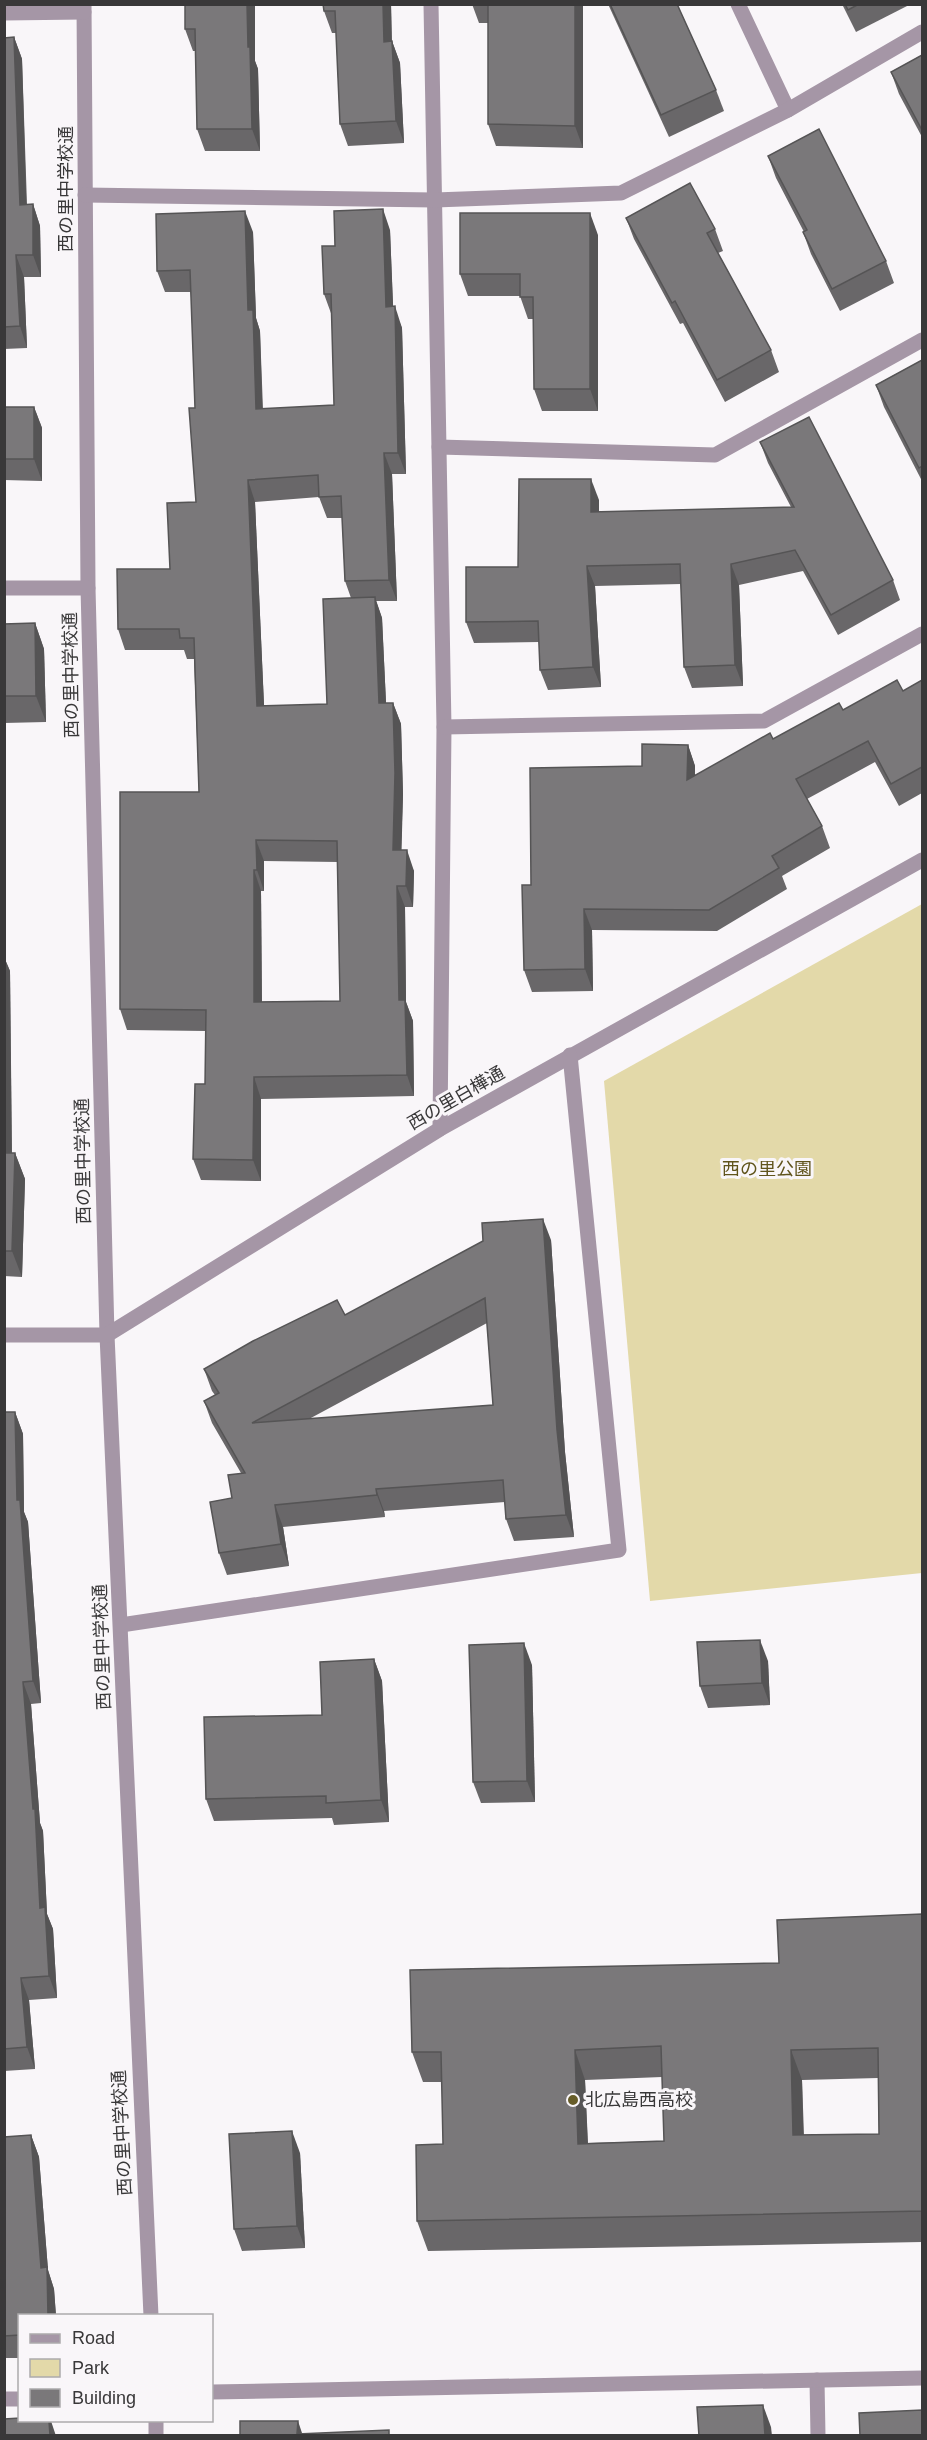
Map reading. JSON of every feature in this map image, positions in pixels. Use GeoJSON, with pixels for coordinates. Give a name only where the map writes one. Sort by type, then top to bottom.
{"type":"FeatureCollection","features":[{"type":"Feature","properties":{"kind":"street"},"geometry":{"type":"LineString","coordinates":[[431,4],[444,727],[440,1129]]}},
{"type":"Feature","properties":{"kind":"street"},"geometry":{"type":"LineString","coordinates":[[738,4],[788,110]]}},
{"type":"Feature","properties":{"kind":"street"},"geometry":{"type":"LineString","coordinates":[[4,13],[84,8]]}},
{"type":"Feature","properties":{"kind":"street","name":"西の里中学校通"},"geometry":{"type":"LineString","coordinates":[[84,8],[88,588],[107,1335],[151,2314]]}},
{"type":"Feature","properties":{"kind":"street"},"geometry":{"type":"LineString","coordinates":[[85,195],[435,200],[621,193],[788,110],[922,32]]}},
{"type":"Feature","properties":{"kind":"street"},"geometry":{"type":"LineString","coordinates":[[440,447],[715,455],[922,340]]}},
{"type":"Feature","properties":{"kind":"street"},"geometry":{"type":"LineString","coordinates":[[4,588],[88,588]]}},
{"type":"Feature","properties":{"kind":"street"},"geometry":{"type":"LineString","coordinates":[[444,727],[764,721],[922,634]]}},
{"type":"Feature","properties":{"kind":"street","name":"西の里白樺通"},"geometry":{"type":"LineString","coordinates":[[107,1335],[440,1129],[922,860]]}},
{"type":"Feature","properties":{"kind":"street"},"geometry":{"type":"LineString","coordinates":[[121,1625],[619,1550],[570,1055]]}},
{"type":"Feature","properties":{"kind":"street"},"geometry":{"type":"LineString","coordinates":[[4,1335],[107,1335]]}},
{"type":"Feature","properties":{"kind":"street"},"geometry":{"type":"LineString","coordinates":[[213,2392],[922,2378]]}},
{"type":"Feature","properties":{"kind":"street"},"geometry":{"type":"LineString","coordinates":[[817,2380],[818,2436]]}},
{"type":"Feature","properties":{"kind":"green space","name":"西の里公園"},"geometry":{"type":"Polygon","coordinates":[[[922,904],[922,1573],[650,1601],[604,1081],[922,904]]]}},
{"type":"Feature","properties":{"kind":"building"},"geometry":{"type":"Polygon","coordinates":[[[185,4],[247,4],[252,129],[197,129],[195,29],[185,29],[185,4]]]}},
{"type":"Feature","properties":{"kind":"building"},"geometry":{"type":"Polygon","coordinates":[[[323,4],[383,4],[384,42],[392,41],[396,121],[340,124],[335,11],[324,11],[323,4]]]}},
{"type":"Feature","properties":{"kind":"building"},"geometry":{"type":"Polygon","coordinates":[[[488,4],[575,4],[575,126],[488,124],[488,4]]]}},
{"type":"Feature","properties":{"kind":"building"},"geometry":{"type":"Polygon","coordinates":[[[610,4],[677,4],[716,90],[661,115],[610,4]]]}},
{"type":"Feature","properties":{"kind":"building"},"geometry":{"type":"Polygon","coordinates":[[[845,4],[859,4],[848,10],[845,4]]]}},
{"type":"Feature","properties":{"kind":"building"},"geometry":{"type":"Polygon","coordinates":[[[14,37],[20,205],[33,204],[33,255],[16,255],[20,326],[4,327],[4,38],[14,37]]]}},
{"type":"Feature","properties":{"kind":"building"},"geometry":{"type":"Polygon","coordinates":[[[922,55],[922,130],[891,72],[922,55]]]}},
{"type":"Feature","properties":{"kind":"building"},"geometry":{"type":"Polygon","coordinates":[[[819,129],[886,261],[832,289],[803,232],[807,230],[768,156],[819,129]]]}},
{"type":"Feature","properties":{"kind":"building"},"geometry":{"type":"Polygon","coordinates":[[[690,183],[715,229],[707,233],[771,350],[717,380],[675,301],[672,303],[626,218],[690,183]]]}},
{"type":"Feature","properties":{"kind":"building"},"geometry":{"type":"Polygon","coordinates":[[[383,209],[386,307],[395,306],[398,453],[384,453],[389,580],[345,581],[341,496],[319,497],[318,475],[248,480],[257,706],[327,704],[323,599],[375,597],[379,703],[393,703],[395,773],[393,850],[407,850],[406,886],[397,886],[399,1000],[405,1000],[407,1075],[254,1077],[253,1160],[193,1159],[195,1084],[205,1084],[206,1010],[120,1009],[120,792],[199,792],[194,638],[180,638],[179,629],[118,629],[117,569],[170,569],[167,503],[196,502],[189,408],[195,408],[190,270],[157,271],[156,214],[245,211],[248,310],[253,310],[256,409],[334,405],[331,294],[324,294],[322,246],[335,246],[334,211],[383,209]],[[256,840],[254,1002],[340,1001],[337,841],[256,840]]]}},
{"type":"Feature","properties":{"kind":"building"},"geometry":{"type":"Polygon","coordinates":[[[460,213],[590,213],[590,389],[534,389],[533,297],[520,297],[520,274],[460,274],[460,213]]]}},
{"type":"Feature","properties":{"kind":"building"},"geometry":{"type":"Polygon","coordinates":[[[922,360],[922,466],[919,468],[876,385],[922,360]]]}},
{"type":"Feature","properties":{"kind":"building"},"geometry":{"type":"Polygon","coordinates":[[[4,407],[34,407],[34,459],[4,459],[4,407]]]}},
{"type":"Feature","properties":{"kind":"building"},"geometry":{"type":"Polygon","coordinates":[[[809,417],[893,580],[831,615],[795,550],[731,564],[735,665],[684,667],[680,564],[587,566],[593,667],[540,670],[538,621],[466,622],[466,567],[518,567],[519,479],[591,479],[591,512],[794,507],[760,442],[809,417]]]}},
{"type":"Feature","properties":{"kind":"building"},"geometry":{"type":"Polygon","coordinates":[[[35,623],[36,696],[4,696],[4,624],[35,623]]]}},
{"type":"Feature","properties":{"kind":"building"},"geometry":{"type":"Polygon","coordinates":[[[897,680],[903,691],[922,680],[922,767],[891,784],[868,741],[796,779],[822,826],[772,856],[779,868],[709,910],[584,909],[585,969],[524,970],[522,885],[531,885],[530,768],[642,766],[642,744],[688,745],[687,780],[770,733],[773,739],[839,703],[843,710],[897,680]]]}},
{"type":"Feature","properties":{"kind":"building"},"geometry":{"type":"Polygon","coordinates":[[[4,1153],[15,1153],[12,1251],[4,1251],[4,1153]]]}},
{"type":"Feature","properties":{"kind":"building"},"geometry":{"type":"Polygon","coordinates":[[[543,1219],[557,1430],[566,1515],[506,1519],[503,1480],[376,1489],[377,1495],[275,1505],[281,1544],[219,1553],[210,1502],[232,1498],[228,1475],[245,1473],[204,1401],[219,1393],[204,1369],[253,1341],[337,1300],[345,1315],[483,1241],[482,1223],[543,1219]],[[485,1298],[252,1423],[493,1405],[485,1298]]]}},
{"type":"Feature","properties":{"kind":"building"},"geometry":{"type":"Polygon","coordinates":[[[4,1412],[15,1412],[17,1500],[20,1500],[33,1681],[23,1682],[33,1809],[35,1809],[40,1908],[45,1907],[49,1976],[21,1978],[27,2047],[4,2049],[4,1412]]]}},
{"type":"Feature","properties":{"kind":"building"},"geometry":{"type":"Polygon","coordinates":[[[760,1640],[762,1683],[700,1686],[697,1642],[760,1640]]]}},
{"type":"Feature","properties":{"kind":"building"},"geometry":{"type":"Polygon","coordinates":[[[524,1643],[527,1781],[473,1782],[469,1645],[524,1643]]]}},
{"type":"Feature","properties":{"kind":"building"},"geometry":{"type":"Polygon","coordinates":[[[374,1659],[381,1800],[326,1803],[326,1796],[206,1799],[204,1717],[322,1715],[320,1662],[374,1659]]]}},
{"type":"Feature","properties":{"kind":"building"},"geometry":{"type":"Polygon","coordinates":[[[922,1914],[922,2211],[417,2221],[416,2145],[443,2144],[441,2052],[412,2052],[410,1970],[779,1963],[777,1920],[922,1914]],[[661,2046],[575,2050],[578,2144],[664,2141],[661,2046]],[[878,2048],[791,2050],[793,2135],[879,2134],[878,2048]]]}},
{"type":"Feature","properties":{"kind":"building"},"geometry":{"type":"Polygon","coordinates":[[[292,2131],[297,2226],[234,2229],[229,2134],[292,2131]]]}},
{"type":"Feature","properties":{"kind":"building"},"geometry":{"type":"Polygon","coordinates":[[[31,2135],[41,2268],[47,2267],[48,2314],[18,2314],[18,2335],[4,2336],[4,2137],[31,2135]]]}},
{"type":"Feature","properties":{"kind":"building"},"geometry":{"type":"Polygon","coordinates":[[[763,2405],[765,2436],[699,2436],[697,2407],[763,2405]]]}},
{"type":"Feature","properties":{"kind":"building"},"geometry":{"type":"Polygon","coordinates":[[[922,2410],[922,2436],[860,2436],[859,2413],[922,2410]]]}},
{"type":"Feature","properties":{"kind":"building"},"geometry":{"type":"Polygon","coordinates":[[[18,2418],[18,2422],[49,2422],[50,2436],[4,2436],[4,2419],[18,2418]]]}},
{"type":"Feature","properties":{"kind":"building"},"geometry":{"type":"Polygon","coordinates":[[[240,2421],[298,2421],[297,2434],[389,2430],[389,2436],[240,2436],[240,2421]]]}},
{"type":"Feature","properties":{"kind":"place","name":"北広島西高校"},"geometry":{"type":"Point","coordinates":[573,2100]}}]}
